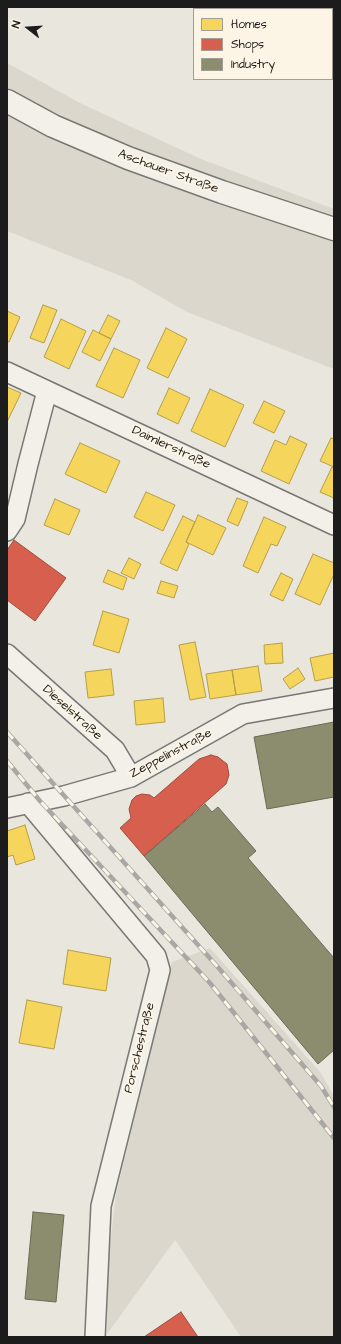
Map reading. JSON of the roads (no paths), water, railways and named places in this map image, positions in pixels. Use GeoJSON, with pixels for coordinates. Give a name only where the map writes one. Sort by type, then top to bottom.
{"type":"FeatureCollection","features":[{"type":"Feature","properties":{"kind":"street","name":"Aschauer Straße"},"geometry":{"type":"LineString","coordinates":[[7,101],[53,126],[128,158],[222,192],[334,229]]}},
{"type":"Feature","properties":{"kind":"street","name":"Daimlerstraße"},"geometry":{"type":"LineString","coordinates":[[7,372],[334,525]]}},
{"type":"Feature","properties":{"kind":"street"},"geometry":{"type":"LineString","coordinates":[[7,531],[15,519],[47,391]]}},
{"type":"Feature","properties":{"kind":"street","name":"Dieselstraße"},"geometry":{"type":"LineString","coordinates":[[7,654],[115,750],[131,777]]}},
{"type":"Feature","properties":{"kind":"street","name":"Zeppelinstraße"},"geometry":{"type":"LineString","coordinates":[[7,808],[64,796],[131,777],[243,714],[334,698]]}},
{"type":"Feature","properties":{"kind":"street","name":"Porschestraße"},"geometry":{"type":"LineString","coordinates":[[28,803],[156,956],[160,970],[101,1206],[95,1337]]}},
{"type":"Feature","properties":{"kind":"railway"},"geometry":{"type":"LineString","coordinates":[[7,732],[216,965],[321,1086],[334,1107]]}},
{"type":"Feature","properties":{"kind":"railway"},"geometry":{"type":"LineString","coordinates":[[7,761],[40,801],[210,983],[334,1138]]}}]}
